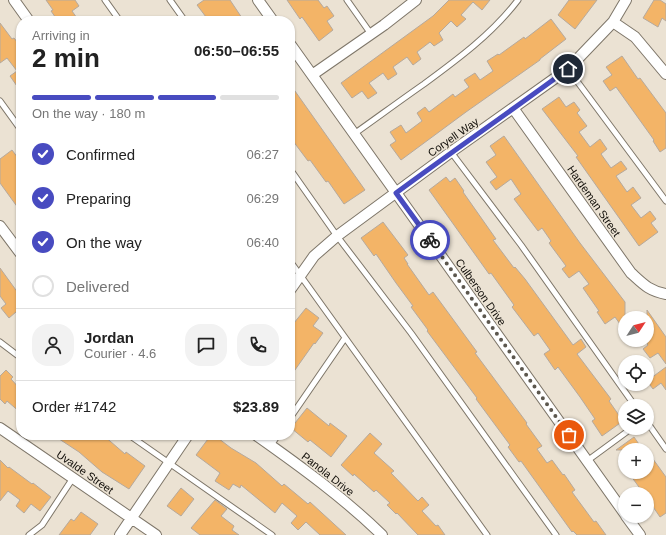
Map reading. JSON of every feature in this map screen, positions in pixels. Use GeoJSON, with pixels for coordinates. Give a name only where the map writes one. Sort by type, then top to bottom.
{"type":"FeatureCollection","features":[{"type":"Feature","properties":{"kind":"street"},"geometry":{"type":"LineString","coordinates":[[14,0],[25,16]]}},
{"type":"Feature","properties":{"kind":"street"},"geometry":{"type":"LineString","coordinates":[[258,0],[269,16]]}},
{"type":"Feature","properties":{"kind":"street"},"geometry":{"type":"LineString","coordinates":[[312,75],[371,34],[416,0]]}},
{"type":"Feature","properties":{"kind":"street","name":"Coryell Way"},"geometry":{"type":"LineString","coordinates":[[295,283],[314,256],[337,236],[450,152],[568,69],[613,22],[626,0]]}},
{"type":"Feature","properties":{"kind":"street"},"geometry":{"type":"LineString","coordinates":[[613,22],[635,37],[666,74]]}},
{"type":"Feature","properties":{"kind":"street","name":"Culberson Drive"},"geometry":{"type":"LineString","coordinates":[[295,51],[618,504]]}},
{"type":"Feature","properties":{"kind":"street","name":"Hardeman Street"},"geometry":{"type":"LineString","coordinates":[[513,108],[630,273],[654,292],[666,294]]}},
{"type":"Feature","properties":{"kind":"street"},"geometry":{"type":"LineString","coordinates":[[0,226],[16,247]]}},
{"type":"Feature","properties":{"kind":"street","name":"Uvalde Street"},"geometry":{"type":"LineString","coordinates":[[0,428],[16,439]]}},
{"type":"Feature","properties":{"kind":"street","name":"Uvalde Street"},"geometry":{"type":"LineString","coordinates":[[18,440],[156,535]]}},
{"type":"Feature","properties":{"kind":"street"},"geometry":{"type":"LineString","coordinates":[[120,535],[185,440]]}},
{"type":"Feature","properties":{"kind":"street","name":"Panola Drive"},"geometry":{"type":"LineString","coordinates":[[264,440],[309,473],[370,523],[382,535]]}},
{"type":"Feature","properties":{"kind":"street","name":"Culberson Drive"},"geometry":{"type":"LineString","coordinates":[[632,523],[640,535]]}},
{"type":"Feature","properties":{"kind":"lane"},"geometry":{"type":"LineString","coordinates":[[105,0],[116,16]]}},
{"type":"Feature","properties":{"kind":"lane"},"geometry":{"type":"LineString","coordinates":[[170,0],[181,16]]}},
{"type":"Feature","properties":{"kind":"lane"},"geometry":{"type":"LineString","coordinates":[[347,0],[371,34]]}},
{"type":"Feature","properties":{"kind":"lane"},"geometry":{"type":"LineString","coordinates":[[354,134],[464,55],[509,12],[518,0]]}},
{"type":"Feature","properties":{"kind":"lane"},"geometry":{"type":"LineString","coordinates":[[568,69],[666,201]]}},
{"type":"Feature","properties":{"kind":"lane"},"geometry":{"type":"LineString","coordinates":[[0,101],[16,123]]}},
{"type":"Feature","properties":{"kind":"lane"},"geometry":{"type":"LineString","coordinates":[[450,152],[521,245],[630,399]]}},
{"type":"Feature","properties":{"kind":"lane"},"geometry":{"type":"LineString","coordinates":[[295,176],[337,236],[411,333],[556,535]]}},
{"type":"Feature","properties":{"kind":"lane"},"geometry":{"type":"LineString","coordinates":[[295,267],[486,535]]}},
{"type":"Feature","properties":{"kind":"lane"},"geometry":{"type":"LineString","coordinates":[[295,411],[345,338]]}},
{"type":"Feature","properties":{"kind":"lane"},"geometry":{"type":"LineString","coordinates":[[0,342],[16,354]]}},
{"type":"Feature","properties":{"kind":"lane"},"geometry":{"type":"LineString","coordinates":[[654,432],[666,449]]}},
{"type":"Feature","properties":{"kind":"lane"},"geometry":{"type":"LineString","coordinates":[[587,461],[622,435]]}},
{"type":"Feature","properties":{"kind":"lane"},"geometry":{"type":"LineString","coordinates":[[136,440],[272,535]]}},
{"type":"Feature","properties":{"kind":"lane"},"geometry":{"type":"LineString","coordinates":[[271,445],[274,440]]}},
{"type":"Feature","properties":{"kind":"lane"},"geometry":{"type":"LineString","coordinates":[[29,535],[42,525],[73,478]]}},
{"type":"Feature","properties":{"kind":"building"},"geometry":{"type":"Polygon","coordinates":[[[46,0],[75,0],[79,6],[72,11],[76,16],[54,16],[51,11],[53,10],[46,0]]]}},
{"type":"Feature","properties":{"kind":"building"},"geometry":{"type":"Polygon","coordinates":[[[204,0],[230,0],[241,16],[205,16],[197,5],[204,0]]]}},
{"type":"Feature","properties":{"kind":"building"},"geometry":{"type":"Polygon","coordinates":[[[287,0],[318,0],[324,8],[327,6],[334,16],[327,21],[333,30],[319,41],[302,17],[300,19],[287,0]]]}},
{"type":"Feature","properties":{"kind":"building"},"geometry":{"type":"Polygon","coordinates":[[[449,0],[490,0],[482,10],[473,2],[461,15],[466,19],[457,27],[451,21],[439,33],[443,40],[434,46],[430,42],[417,52],[421,59],[413,65],[407,57],[393,67],[397,74],[388,80],[383,73],[369,83],[377,93],[368,99],[362,91],[352,98],[341,83],[433,16],[449,0]]]}},
{"type":"Feature","properties":{"kind":"building"},"geometry":{"type":"Polygon","coordinates":[[[569,0],[597,0],[575,29],[558,15],[569,0]]]}},
{"type":"Feature","properties":{"kind":"building"},"geometry":{"type":"Polygon","coordinates":[[[654,0],[660,0],[666,4],[666,21],[662,18],[658,27],[643,18],[654,0]]]}},
{"type":"Feature","properties":{"kind":"building"},"geometry":{"type":"Polygon","coordinates":[[[551,19],[566,39],[540,60],[401,160],[390,145],[396,141],[390,132],[401,125],[406,133],[422,121],[417,113],[425,107],[429,112],[453,94],[455,97],[469,87],[464,80],[475,73],[480,80],[493,71],[487,61],[498,54],[499,55],[524,37],[525,39],[551,19]]]}},
{"type":"Feature","properties":{"kind":"building"},"geometry":{"type":"Polygon","coordinates":[[[0,23],[12,39],[14,38],[16,41],[16,70],[7,58],[0,63],[0,23]]]}},
{"type":"Feature","properties":{"kind":"building"},"geometry":{"type":"Polygon","coordinates":[[[622,56],[638,79],[640,78],[666,113],[666,148],[660,152],[653,141],[654,140],[616,87],[610,91],[603,81],[612,75],[606,67],[622,56]]]}},
{"type":"Feature","properties":{"kind":"building"},"geometry":{"type":"Polygon","coordinates":[[[16,72],[16,85],[10,76],[16,72]]]}},
{"type":"Feature","properties":{"kind":"building"},"geometry":{"type":"Polygon","coordinates":[[[295,91],[365,190],[344,204],[328,181],[326,182],[310,160],[308,161],[295,144],[295,91]]]}},
{"type":"Feature","properties":{"kind":"building"},"geometry":{"type":"Polygon","coordinates":[[[559,97],[566,107],[574,102],[580,110],[577,113],[587,126],[579,132],[590,147],[600,139],[607,149],[601,154],[611,168],[621,161],[627,169],[616,176],[627,192],[633,187],[641,198],[631,205],[641,218],[650,211],[656,219],[651,223],[658,232],[639,246],[576,157],[578,156],[542,109],[559,97]]]}},
{"type":"Feature","properties":{"kind":"building"},"geometry":{"type":"Polygon","coordinates":[[[504,136],[580,243],[625,302],[625,311],[618,311],[618,321],[615,317],[605,324],[597,312],[599,311],[583,288],[589,284],[579,271],[569,278],[562,269],[566,266],[549,243],[551,241],[542,228],[538,231],[514,199],[521,194],[511,179],[496,190],[490,182],[497,177],[486,162],[496,155],[490,146],[504,136]]]}},
{"type":"Feature","properties":{"kind":"building"},"geometry":{"type":"Polygon","coordinates":[[[12,150],[16,155],[16,205],[0,183],[0,159],[12,150]]]}},
{"type":"Feature","properties":{"kind":"building"},"geometry":{"type":"Polygon","coordinates":[[[446,177],[450,182],[455,178],[496,239],[493,240],[514,268],[515,267],[525,279],[573,345],[581,339],[586,347],[577,354],[611,399],[609,401],[618,414],[618,425],[602,436],[592,421],[595,419],[580,397],[558,367],[555,370],[544,354],[550,350],[538,333],[534,336],[512,307],[514,305],[491,273],[489,274],[429,190],[446,177]]]}},
{"type":"Feature","properties":{"kind":"building"},"geometry":{"type":"Polygon","coordinates":[[[383,222],[408,255],[404,258],[407,264],[429,295],[433,292],[477,352],[475,353],[527,423],[526,424],[542,446],[537,449],[547,463],[552,460],[563,475],[564,474],[575,490],[572,492],[594,522],[596,521],[606,535],[577,535],[573,531],[572,532],[521,461],[519,462],[508,447],[510,445],[427,331],[428,330],[411,307],[413,306],[376,254],[374,256],[361,238],[383,222]]]}},
{"type":"Feature","properties":{"kind":"building"},"geometry":{"type":"Polygon","coordinates":[[[0,268],[16,290],[16,312],[9,318],[1,308],[6,304],[0,296],[0,268]]]}},
{"type":"Feature","properties":{"kind":"building"},"geometry":{"type":"Polygon","coordinates":[[[306,308],[319,318],[313,326],[323,333],[295,370],[295,322],[306,308]]]}},
{"type":"Feature","properties":{"kind":"building"},"geometry":{"type":"Polygon","coordinates":[[[654,320],[666,337],[666,364],[658,353],[654,356],[648,355],[643,349],[646,347],[654,347],[654,320]]]}},
{"type":"Feature","properties":{"kind":"building"},"geometry":{"type":"Polygon","coordinates":[[[666,367],[666,390],[661,383],[654,388],[654,376],[666,367]]]}},
{"type":"Feature","properties":{"kind":"building"},"geometry":{"type":"Polygon","coordinates":[[[6,370],[13,377],[11,379],[16,384],[16,409],[7,401],[5,404],[0,399],[0,376],[6,370]]]}},
{"type":"Feature","properties":{"kind":"building"},"geometry":{"type":"Polygon","coordinates":[[[307,408],[329,426],[330,423],[347,436],[331,457],[310,440],[308,442],[295,431],[295,423],[307,408]]]}},
{"type":"Feature","properties":{"kind":"building"},"geometry":{"type":"Polygon","coordinates":[[[370,433],[382,444],[374,453],[394,471],[391,473],[418,501],[422,497],[429,505],[422,511],[436,526],[438,525],[445,535],[418,535],[397,513],[396,514],[387,505],[390,503],[376,490],[374,492],[354,474],[353,476],[341,465],[370,433]]]}},
{"type":"Feature","properties":{"kind":"building"},"geometry":{"type":"Polygon","coordinates":[[[634,437],[638,443],[626,443],[634,437]]]}},
{"type":"Feature","properties":{"kind":"building"},"geometry":{"type":"Polygon","coordinates":[[[61,440],[109,440],[125,454],[126,452],[145,466],[129,489],[102,472],[79,452],[61,440]]]}},
{"type":"Feature","properties":{"kind":"building"},"geometry":{"type":"Polygon","coordinates":[[[207,440],[221,440],[256,463],[282,486],[284,484],[308,504],[310,502],[346,535],[320,535],[306,522],[298,530],[291,523],[297,516],[282,503],[275,513],[241,485],[240,488],[233,484],[229,490],[215,481],[220,473],[196,455],[207,440]]]}},
{"type":"Feature","properties":{"kind":"building"},"geometry":{"type":"Polygon","coordinates":[[[0,460],[8,468],[9,467],[32,484],[33,483],[51,497],[40,511],[31,504],[24,513],[16,506],[20,500],[8,491],[0,501],[0,460]]]}},
{"type":"Feature","properties":{"kind":"building"},"geometry":{"type":"Polygon","coordinates":[[[654,460],[666,477],[666,513],[660,517],[654,508],[654,487],[639,487],[633,479],[654,479],[654,460]]]}},
{"type":"Feature","properties":{"kind":"building"},"geometry":{"type":"Polygon","coordinates":[[[181,488],[194,499],[181,516],[167,506],[181,488]]]}},
{"type":"Feature","properties":{"kind":"building"},"geometry":{"type":"Polygon","coordinates":[[[215,500],[227,509],[221,516],[234,526],[232,530],[239,535],[200,535],[191,528],[215,500]]]}},
{"type":"Feature","properties":{"kind":"building"},"geometry":{"type":"Polygon","coordinates":[[[81,512],[98,524],[90,535],[59,535],[71,519],[74,521],[81,512]]]}},
{"type":"Feature","properties":{"kind":"way so far"},"geometry":{"type":"LineString","coordinates":[[430,240],[569,435]]}},
{"type":"Feature","properties":{"kind":"route"},"geometry":{"type":"LineString","coordinates":[[430,240],[396,193],[450,152],[568,69]]}}]}
